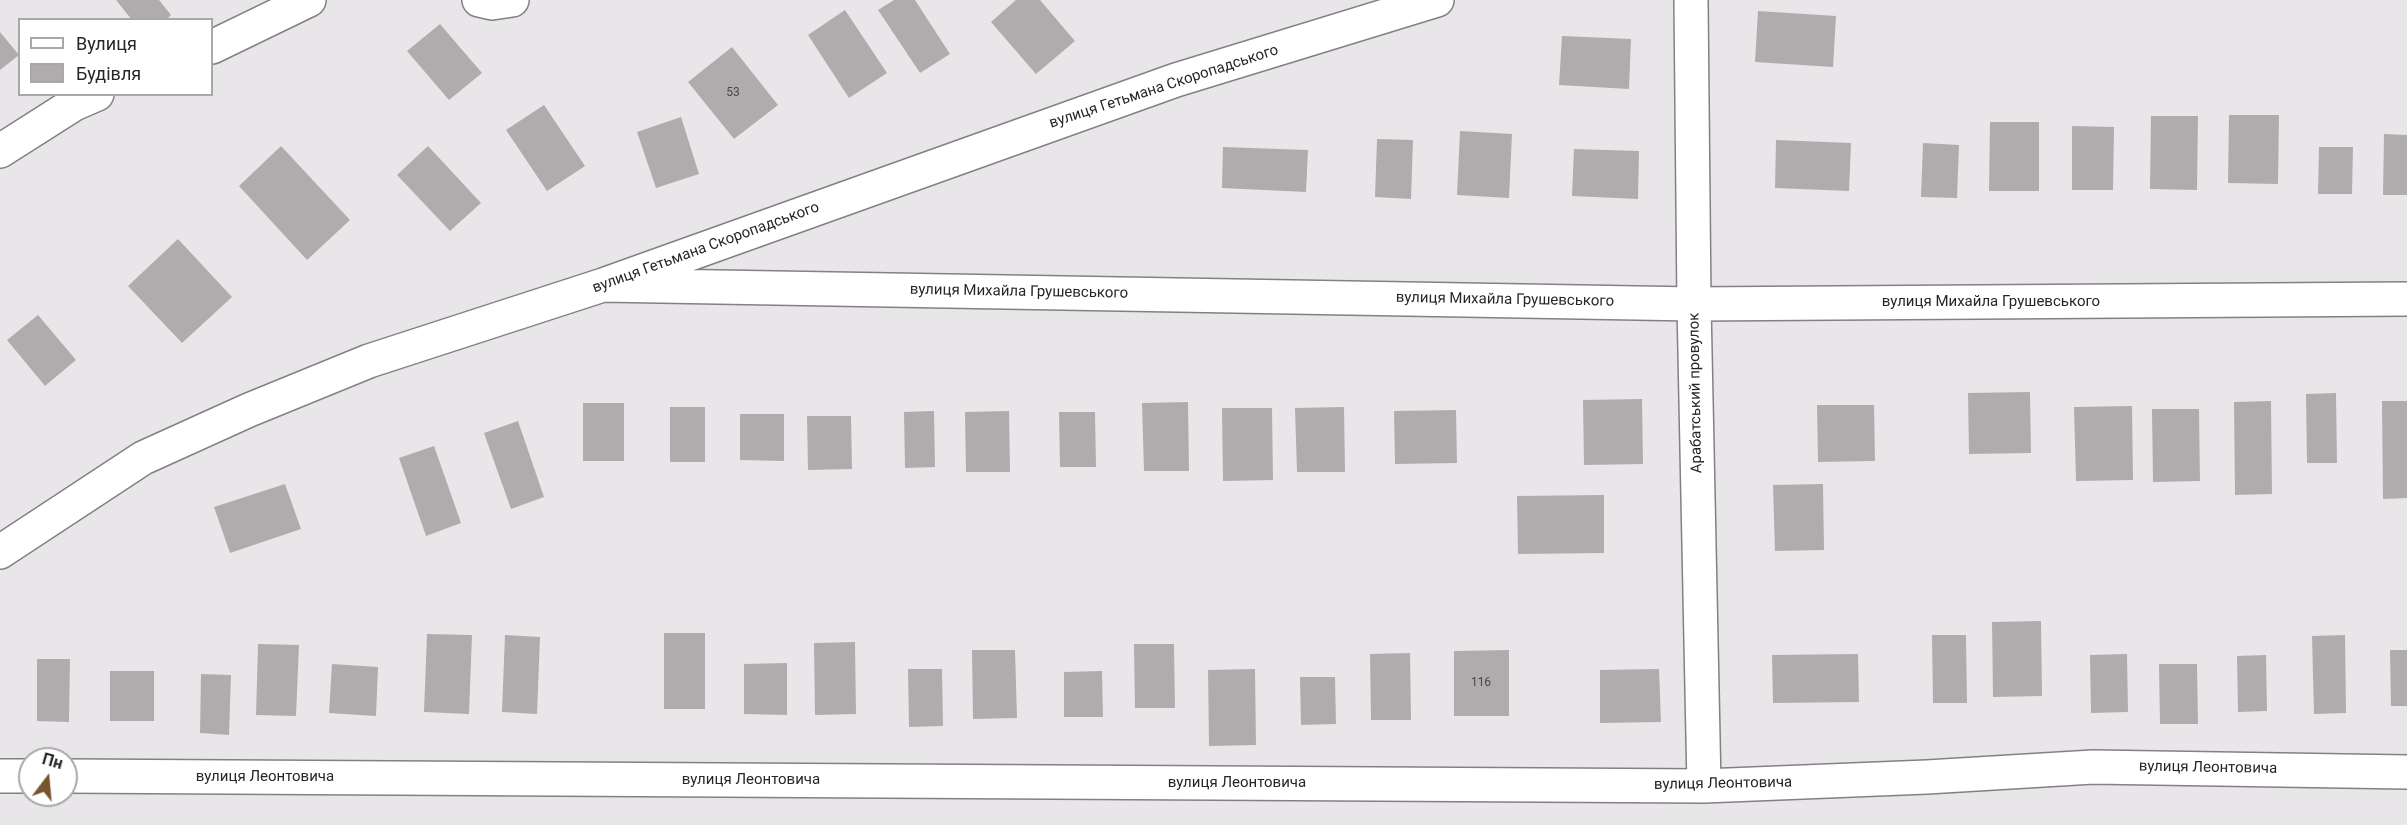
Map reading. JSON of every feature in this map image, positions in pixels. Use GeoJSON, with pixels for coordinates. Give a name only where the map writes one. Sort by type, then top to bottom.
{"type":"FeatureCollection","features":[{"type":"Feature","properties":{"kind":"street"},"geometry":{"type":"LineString","coordinates":[[213,46],[309,0]]}},
{"type":"Feature","properties":{"kind":"street"},"geometry":{"type":"LineString","coordinates":[[479,0],[492,3],[512,0]]}},
{"type":"Feature","properties":{"kind":"street","name":"вулиця Гетьмана Скоропадського"},"geometry":{"type":"LineString","coordinates":[[0,552],[143,458],[249,410],[369,361],[603,285],[1176,80],[1437,0]]}},
{"type":"Feature","properties":{"kind":"street","name":"Арабатський провулок"},"geometry":{"type":"LineString","coordinates":[[1691,0],[1694,304],[1704,786]]}},
{"type":"Feature","properties":{"kind":"street"},"geometry":{"type":"LineString","coordinates":[[0,151],[74,104],[92,96]]}},
{"type":"Feature","properties":{"kind":"street","name":"вулиця Михайла Грушевського"},"geometry":{"type":"LineString","coordinates":[[603,285],[1694,304],[2407,299]]}},
{"type":"Feature","properties":{"kind":"street","name":"вулиця Леонтовича"},"geometry":{"type":"LineString","coordinates":[[78,776],[1704,786],[1927,777],[2093,767],[2407,772]]}},
{"type":"Feature","properties":{"kind":"street"},"geometry":{"type":"LineString","coordinates":[[0,776],[18,776]]}},
{"type":"Feature","properties":{"kind":"building"},"geometry":{"type":"Polygon","coordinates":[[[116,0],[159,0],[171,15],[168,18],[130,18],[116,0]]]}},
{"type":"Feature","properties":{"kind":"building"},"geometry":{"type":"Polygon","coordinates":[[[894,0],[915,0],[950,54],[920,73],[878,10],[894,0]]]}},
{"type":"Feature","properties":{"kind":"building"},"geometry":{"type":"Polygon","coordinates":[[[1016,0],[1040,0],[1075,41],[1036,74],[991,22],[1016,0]]]}},
{"type":"Feature","properties":{"kind":"building"},"geometry":{"type":"Polygon","coordinates":[[[845,10],[887,73],[849,98],[808,35],[845,10]]]}},
{"type":"Feature","properties":{"kind":"building"},"geometry":{"type":"Polygon","coordinates":[[[1758,11],[1836,16],[1833,67],[1755,62],[1758,11]]]}},
{"type":"Feature","properties":{"kind":"building"},"geometry":{"type":"Polygon","coordinates":[[[440,24],[482,73],[449,100],[407,51],[440,24]]]}},
{"type":"Feature","properties":{"kind":"building"},"geometry":{"type":"Polygon","coordinates":[[[0,32],[18,56],[0,70],[0,32]]]}},
{"type":"Feature","properties":{"kind":"building"},"geometry":{"type":"Polygon","coordinates":[[[1562,36],[1631,39],[1629,89],[1559,85],[1562,36]]]}},
{"type":"Feature","properties":{"kind":"building"},"geometry":{"type":"Polygon","coordinates":[[[732,47],[778,105],[734,139],[688,82],[732,47]]]}},
{"type":"Feature","properties":{"kind":"building"},"geometry":{"type":"Polygon","coordinates":[[[544,105],[585,166],[547,191],[506,130],[544,105]]]}},
{"type":"Feature","properties":{"kind":"building"},"geometry":{"type":"Polygon","coordinates":[[[2229,115],[2279,115],[2278,184],[2228,183],[2229,115]]]}},
{"type":"Feature","properties":{"kind":"building"},"geometry":{"type":"Polygon","coordinates":[[[2151,116],[2198,116],[2197,190],[2150,189],[2151,116]]]}},
{"type":"Feature","properties":{"kind":"building"},"geometry":{"type":"Polygon","coordinates":[[[681,117],[699,174],[656,188],[637,132],[681,117]]]}},
{"type":"Feature","properties":{"kind":"building"},"geometry":{"type":"Polygon","coordinates":[[[1990,122],[2039,122],[2039,191],[1989,191],[1990,122]]]}},
{"type":"Feature","properties":{"kind":"building"},"geometry":{"type":"Polygon","coordinates":[[[2072,126],[2114,127],[2113,190],[2072,190],[2072,126]]]}},
{"type":"Feature","properties":{"kind":"building"},"geometry":{"type":"Polygon","coordinates":[[[1460,131],[1512,134],[1509,198],[1457,195],[1460,131]]]}},
{"type":"Feature","properties":{"kind":"building"},"geometry":{"type":"Polygon","coordinates":[[[2384,134],[2407,135],[2407,195],[2383,195],[2384,134]]]}},
{"type":"Feature","properties":{"kind":"building"},"geometry":{"type":"Polygon","coordinates":[[[1377,139],[1413,140],[1411,199],[1375,197],[1377,139]]]}},
{"type":"Feature","properties":{"kind":"building"},"geometry":{"type":"Polygon","coordinates":[[[1776,140],[1851,143],[1849,191],[1775,188],[1776,140]]]}},
{"type":"Feature","properties":{"kind":"building"},"geometry":{"type":"Polygon","coordinates":[[[1923,143],[1959,145],[1957,198],[1921,197],[1923,143]]]}},
{"type":"Feature","properties":{"kind":"building"},"geometry":{"type":"Polygon","coordinates":[[[281,146],[350,220],[307,260],[239,186],[281,146]]]}},
{"type":"Feature","properties":{"kind":"building"},"geometry":{"type":"Polygon","coordinates":[[[428,146],[481,203],[450,231],[397,175],[428,146]]]}},
{"type":"Feature","properties":{"kind":"building"},"geometry":{"type":"Polygon","coordinates":[[[1223,147],[1308,150],[1306,192],[1222,188],[1223,147]]]}},
{"type":"Feature","properties":{"kind":"building"},"geometry":{"type":"Polygon","coordinates":[[[2319,147],[2353,147],[2352,194],[2318,194],[2319,147]]]}},
{"type":"Feature","properties":{"kind":"building"},"geometry":{"type":"Polygon","coordinates":[[[1574,149],[1639,151],[1638,199],[1572,196],[1574,149]]]}},
{"type":"Feature","properties":{"kind":"building"},"geometry":{"type":"Polygon","coordinates":[[[178,239],[232,297],[182,343],[128,286],[178,239]]]}},
{"type":"Feature","properties":{"kind":"building"},"geometry":{"type":"Polygon","coordinates":[[[38,315],[76,360],[45,386],[7,340],[38,315]]]}},
{"type":"Feature","properties":{"kind":"building"},"geometry":{"type":"Polygon","coordinates":[[[2030,392],[2031,453],[1969,454],[1968,393],[2030,392]]]}},
{"type":"Feature","properties":{"kind":"building"},"geometry":{"type":"Polygon","coordinates":[[[2336,393],[2337,463],[2307,463],[2306,394],[2336,393]]]}},
{"type":"Feature","properties":{"kind":"building"},"geometry":{"type":"Polygon","coordinates":[[[1642,399],[1643,464],[1584,465],[1583,400],[1642,399]]]}},
{"type":"Feature","properties":{"kind":"building"},"geometry":{"type":"Polygon","coordinates":[[[2271,401],[2272,494],[2235,495],[2234,402],[2271,401]]]}},
{"type":"Feature","properties":{"kind":"building"},"geometry":{"type":"Polygon","coordinates":[[[2382,401],[2407,401],[2407,498],[2383,499],[2382,401]]]}},
{"type":"Feature","properties":{"kind":"building"},"geometry":{"type":"Polygon","coordinates":[[[1188,402],[1189,471],[1144,471],[1142,403],[1188,402]]]}},
{"type":"Feature","properties":{"kind":"building"},"geometry":{"type":"Polygon","coordinates":[[[583,403],[624,403],[624,461],[583,461],[583,403]]]}},
{"type":"Feature","properties":{"kind":"building"},"geometry":{"type":"Polygon","coordinates":[[[1817,405],[1874,405],[1875,461],[1818,462],[1817,405]]]}},
{"type":"Feature","properties":{"kind":"building"},"geometry":{"type":"Polygon","coordinates":[[[2132,406],[2133,480],[2076,481],[2074,407],[2132,406]]]}},
{"type":"Feature","properties":{"kind":"building"},"geometry":{"type":"Polygon","coordinates":[[[670,407],[705,407],[705,462],[670,462],[670,407]]]}},
{"type":"Feature","properties":{"kind":"building"},"geometry":{"type":"Polygon","coordinates":[[[1344,407],[1345,472],[1297,472],[1295,408],[1344,407]]]}},
{"type":"Feature","properties":{"kind":"building"},"geometry":{"type":"Polygon","coordinates":[[[1222,408],[1272,408],[1273,480],[1223,481],[1222,408]]]}},
{"type":"Feature","properties":{"kind":"building"},"geometry":{"type":"Polygon","coordinates":[[[2152,409],[2199,409],[2200,481],[2153,482],[2152,409]]]}},
{"type":"Feature","properties":{"kind":"building"},"geometry":{"type":"Polygon","coordinates":[[[1456,410],[1457,463],[1395,464],[1394,411],[1456,410]]]}},
{"type":"Feature","properties":{"kind":"building"},"geometry":{"type":"Polygon","coordinates":[[[934,411],[935,467],[905,468],[904,412],[934,411]]]}},
{"type":"Feature","properties":{"kind":"building"},"geometry":{"type":"Polygon","coordinates":[[[1009,411],[1010,472],[966,472],[965,412],[1009,411]]]}},
{"type":"Feature","properties":{"kind":"building"},"geometry":{"type":"Polygon","coordinates":[[[1059,412],[1095,412],[1096,467],[1060,467],[1059,412]]]}},
{"type":"Feature","properties":{"kind":"building"},"geometry":{"type":"Polygon","coordinates":[[[740,414],[784,414],[784,461],[740,460],[740,414]]]}},
{"type":"Feature","properties":{"kind":"building"},"geometry":{"type":"Polygon","coordinates":[[[807,416],[851,416],[852,469],[808,470],[807,416]]]}},
{"type":"Feature","properties":{"kind":"building"},"geometry":{"type":"Polygon","coordinates":[[[518,421],[544,497],[511,509],[484,433],[518,421]]]}},
{"type":"Feature","properties":{"kind":"building"},"geometry":{"type":"Polygon","coordinates":[[[434,446],[461,523],[426,536],[399,458],[434,446]]]}},
{"type":"Feature","properties":{"kind":"building"},"geometry":{"type":"Polygon","coordinates":[[[285,484],[301,529],[230,553],[214,507],[285,484]]]}},
{"type":"Feature","properties":{"kind":"building"},"geometry":{"type":"Polygon","coordinates":[[[1823,484],[1824,550],[1775,551],[1773,485],[1823,484]]]}},
{"type":"Feature","properties":{"kind":"building"},"geometry":{"type":"Polygon","coordinates":[[[1604,495],[1604,553],[1518,554],[1517,496],[1604,495]]]}},
{"type":"Feature","properties":{"kind":"building"},"geometry":{"type":"Polygon","coordinates":[[[2041,621],[2042,696],[1993,697],[1992,622],[2041,621]]]}},
{"type":"Feature","properties":{"kind":"building"},"geometry":{"type":"Polygon","coordinates":[[[664,633],[705,633],[705,709],[664,709],[664,633]]]}},
{"type":"Feature","properties":{"kind":"building"},"geometry":{"type":"Polygon","coordinates":[[[427,634],[472,635],[469,714],[424,712],[427,634]]]}},
{"type":"Feature","properties":{"kind":"building"},"geometry":{"type":"Polygon","coordinates":[[[505,635],[540,637],[537,714],[502,712],[505,635]]]}},
{"type":"Feature","properties":{"kind":"building"},"geometry":{"type":"Polygon","coordinates":[[[1932,635],[1966,635],[1967,703],[1933,703],[1932,635]]]}},
{"type":"Feature","properties":{"kind":"building"},"geometry":{"type":"Polygon","coordinates":[[[2345,635],[2346,713],[2314,714],[2312,636],[2345,635]]]}},
{"type":"Feature","properties":{"kind":"building"},"geometry":{"type":"Polygon","coordinates":[[[855,642],[856,714],[815,715],[814,643],[855,642]]]}},
{"type":"Feature","properties":{"kind":"building"},"geometry":{"type":"Polygon","coordinates":[[[258,644],[299,645],[296,716],[256,715],[258,644]]]}},
{"type":"Feature","properties":{"kind":"building"},"geometry":{"type":"Polygon","coordinates":[[[1134,644],[1174,644],[1175,708],[1135,708],[1134,644]]]}},
{"type":"Feature","properties":{"kind":"building"},"geometry":{"type":"Polygon","coordinates":[[[972,650],[1015,650],[1017,718],[973,719],[972,650]]]}},
{"type":"Feature","properties":{"kind":"building"},"geometry":{"type":"Polygon","coordinates":[[[1509,650],[1509,716],[1454,716],[1454,651],[1509,650]]]}},
{"type":"Feature","properties":{"kind":"building"},"geometry":{"type":"Polygon","coordinates":[[[2390,650],[2407,650],[2407,706],[2391,706],[2390,650]]]}},
{"type":"Feature","properties":{"kind":"building"},"geometry":{"type":"Polygon","coordinates":[[[1410,653],[1411,720],[1371,720],[1370,654],[1410,653]]]}},
{"type":"Feature","properties":{"kind":"building"},"geometry":{"type":"Polygon","coordinates":[[[1858,654],[1859,702],[1773,703],[1772,655],[1858,654]]]}},
{"type":"Feature","properties":{"kind":"building"},"geometry":{"type":"Polygon","coordinates":[[[2127,654],[2128,712],[2091,713],[2090,655],[2127,654]]]}},
{"type":"Feature","properties":{"kind":"building"},"geometry":{"type":"Polygon","coordinates":[[[2266,655],[2267,711],[2238,712],[2237,656],[2266,655]]]}},
{"type":"Feature","properties":{"kind":"building"},"geometry":{"type":"Polygon","coordinates":[[[37,659],[70,659],[69,722],[37,721],[37,659]]]}},
{"type":"Feature","properties":{"kind":"building"},"geometry":{"type":"Polygon","coordinates":[[[787,663],[787,715],[744,714],[744,664],[787,663]]]}},
{"type":"Feature","properties":{"kind":"building"},"geometry":{"type":"Polygon","coordinates":[[[332,664],[378,667],[376,716],[329,713],[332,664]]]}},
{"type":"Feature","properties":{"kind":"building"},"geometry":{"type":"Polygon","coordinates":[[[2159,664],[2197,664],[2198,724],[2160,724],[2159,664]]]}},
{"type":"Feature","properties":{"kind":"building"},"geometry":{"type":"Polygon","coordinates":[[[908,669],[942,669],[943,726],[909,727],[908,669]]]}},
{"type":"Feature","properties":{"kind":"building"},"geometry":{"type":"Polygon","coordinates":[[[1255,669],[1256,745],[1209,746],[1208,670],[1255,669]]]}},
{"type":"Feature","properties":{"kind":"building"},"geometry":{"type":"Polygon","coordinates":[[[1659,669],[1661,722],[1600,723],[1600,670],[1659,669]]]}},
{"type":"Feature","properties":{"kind":"building"},"geometry":{"type":"Polygon","coordinates":[[[110,671],[154,671],[154,721],[110,721],[110,671]]]}},
{"type":"Feature","properties":{"kind":"building"},"geometry":{"type":"Polygon","coordinates":[[[1102,671],[1103,717],[1064,717],[1064,672],[1102,671]]]}},
{"type":"Feature","properties":{"kind":"building"},"geometry":{"type":"Polygon","coordinates":[[[201,674],[231,675],[229,735],[200,733],[201,674]]]}},
{"type":"Feature","properties":{"kind":"building"},"geometry":{"type":"Polygon","coordinates":[[[1300,677],[1335,677],[1336,724],[1301,725],[1300,677]]]}}]}
